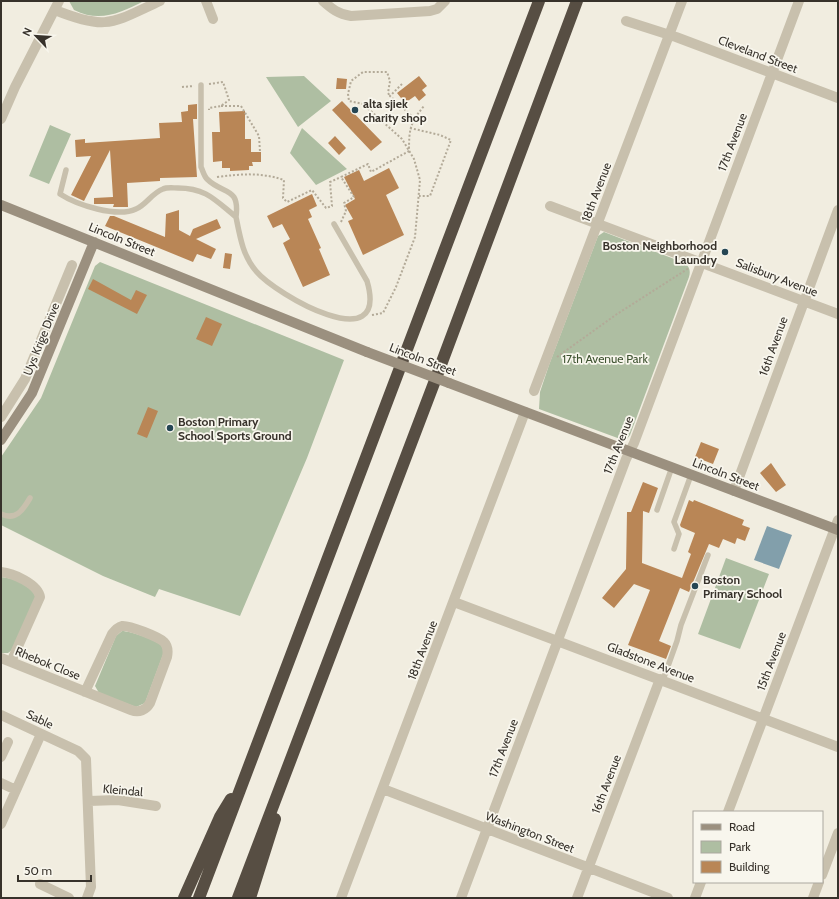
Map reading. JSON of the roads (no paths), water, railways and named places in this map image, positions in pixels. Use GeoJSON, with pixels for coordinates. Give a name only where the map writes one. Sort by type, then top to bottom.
{"type":"FeatureCollection","features":[{"type":"Feature","properties":{"kind":"highway"},"geometry":{"type":"LineString","coordinates":[[199,898],[539,1]]}},
{"type":"Feature","properties":{"kind":"highway"},"geometry":{"type":"LineString","coordinates":[[238,898],[442,363],[577,1]]}},
{"type":"Feature","properties":{"kind":"highway"},"geometry":{"type":"LineString","coordinates":[[250,898],[293,761],[297,741]]}},
{"type":"Feature","properties":{"kind":"highway"},"geometry":{"type":"LineString","coordinates":[[184,898],[220,817],[245,778]]}},
{"type":"Feature","properties":{"kind":"street"},"geometry":{"type":"LineString","coordinates":[[1,119],[15,87],[60,1]]}},
{"type":"Feature","properties":{"kind":"street"},"geometry":{"type":"LineString","coordinates":[[55,10],[86,22],[104,23],[118,20],[160,1]]}},
{"type":"Feature","properties":{"kind":"street"},"geometry":{"type":"LineString","coordinates":[[206,1],[213,19]]}},
{"type":"Feature","properties":{"kind":"street"},"geometry":{"type":"LineString","coordinates":[[323,1],[334,11],[342,15],[351,16],[430,11],[437,9],[445,1]]}},
{"type":"Feature","properties":{"kind":"street","name":"18th Avenue"},"geometry":{"type":"LineString","coordinates":[[534,391],[682,1]]}},
{"type":"Feature","properties":{"kind":"street","name":"17th Avenue"},"geometry":{"type":"LineString","coordinates":[[460,898],[487,830],[799,1]]}},
{"type":"Feature","properties":{"kind":"street","name":"Cleveland Street"},"geometry":{"type":"LineString","coordinates":[[626,21],[669,35],[838,98]]}},
{"type":"Feature","properties":{"kind":"street","name":"Lincoln Street"},"geometry":{"type":"LineString","coordinates":[[1,205],[367,352],[734,491],[837,526]]}},
{"type":"Feature","properties":{"kind":"street","name":"Salisbury Avenue"},"geometry":{"type":"LineString","coordinates":[[550,206],[838,314]]}},
{"type":"Feature","properties":{"kind":"street","name":"16th Avenue"},"geometry":{"type":"LineString","coordinates":[[734,491],[803,301],[838,210]]}},
{"type":"Feature","properties":{"kind":"street","name":"Uys Krige Drive"},"geometry":{"type":"LineString","coordinates":[[1,440],[35,386],[94,242]]}},
{"type":"Feature","properties":{"kind":"street"},"geometry":{"type":"LineString","coordinates":[[1,417],[25,379],[72,265]]}},
{"type":"Feature","properties":{"kind":"street","name":"18th Avenue"},"geometry":{"type":"LineString","coordinates":[[341,898],[525,412]]}},
{"type":"Feature","properties":{"kind":"street","name":"15th Avenue"},"geometry":{"type":"LineString","coordinates":[[728,811],[837,526]]}},
{"type":"Feature","properties":{"kind":"street"},"geometry":{"type":"LineString","coordinates":[[1,572],[8,573],[33,585],[39,591],[40,597],[11,662]]}},
{"type":"Feature","properties":{"kind":"street","name":"Gladstone Avenue"},"geometry":{"type":"LineString","coordinates":[[454,602],[838,747]]}},
{"type":"Feature","properties":{"kind":"street","name":"Rhebok Close"},"geometry":{"type":"LineString","coordinates":[[1,658],[86,692],[135,711],[145,709],[150,703],[167,657],[168,650],[165,643],[131,627],[125,626],[118,628],[112,634],[86,692]]}},
{"type":"Feature","properties":{"kind":"street","name":"16th Avenue"},"geometry":{"type":"LineString","coordinates":[[577,898],[661,680]]}},
{"type":"Feature","properties":{"kind":"street","name":"Sable"},"geometry":{"type":"LineString","coordinates":[[1,715],[68,746]]}},
{"type":"Feature","properties":{"kind":"street"},"geometry":{"type":"LineString","coordinates":[[1,824],[41,734]]}},
{"type":"Feature","properties":{"kind":"street"},"geometry":{"type":"LineString","coordinates":[[1,757],[8,742]]}},
{"type":"Feature","properties":{"kind":"street","name":"Kleindal"},"geometry":{"type":"LineString","coordinates":[[68,746],[81,752],[86,759],[89,801],[91,887],[87,898]]}},
{"type":"Feature","properties":{"kind":"street"},"geometry":{"type":"LineString","coordinates":[[1,783],[16,790]]}},
{"type":"Feature","properties":{"kind":"street","name":"Washington Street"},"geometry":{"type":"LineString","coordinates":[[383,789],[668,898]]}},
{"type":"Feature","properties":{"kind":"street","name":"Kleindal"},"geometry":{"type":"LineString","coordinates":[[89,801],[118,800],[156,806]]}},
{"type":"Feature","properties":{"kind":"street"},"geometry":{"type":"LineString","coordinates":[[823,872],[838,833]]}},
{"type":"Feature","properties":{"kind":"street"},"geometry":{"type":"LineString","coordinates":[[695,898],[701,883]]}},
{"type":"Feature","properties":{"kind":"street"},"geometry":{"type":"LineString","coordinates":[[813,898],[819,883]]}},
{"type":"Feature","properties":{"kind":"street"},"geometry":{"type":"LineString","coordinates":[[40,884],[69,898]]}},
{"type":"Feature","properties":{"kind":"lane"},"geometry":{"type":"LineString","coordinates":[[201,85],[201,167],[206,178],[235,198],[237,205],[236,217],[240,240],[247,257],[263,277],[294,298],[313,308],[347,320],[357,320],[365,316],[372,298],[367,281],[334,224]]}},
{"type":"Feature","properties":{"kind":"lane"},"geometry":{"type":"LineString","coordinates":[[66,170],[60,194],[94,208],[131,212],[138,209],[163,188],[192,188],[201,190],[236,217]]}},
{"type":"Feature","properties":{"kind":"lane"},"geometry":{"type":"LineString","coordinates":[[657,510],[672,467]]}},
{"type":"Feature","properties":{"kind":"lane"},"geometry":{"type":"LineString","coordinates":[[674,549],[679,534],[674,522],[692,475]]}},
{"type":"Feature","properties":{"kind":"lane"},"geometry":{"type":"LineString","coordinates":[[1,514],[8,517],[15,516],[25,507],[30,498]]}},
{"type":"Feature","properties":{"kind":"lane"},"geometry":{"type":"LineString","coordinates":[[661,680],[708,555]]}},
{"type":"Feature","properties":{"kind":"water"},"geometry":{"type":"Polygon","coordinates":[[[767,526],[792,535],[779,569],[754,560],[767,526]]]}},
{"type":"Feature","properties":{"kind":"place","name":"alta sjiek charity shop"},"geometry":{"type":"Point","coordinates":[355,110]}},
{"type":"Feature","properties":{"kind":"place","name":"Boston Neighborhood Laundry"},"geometry":{"type":"Point","coordinates":[725,252]}},
{"type":"Feature","properties":{"kind":"place","name":"Boston Primary School Sports Ground"},"geometry":{"type":"Point","coordinates":[170,428]}},
{"type":"Feature","properties":{"kind":"place","name":"Boston Primary School"},"geometry":{"type":"Point","coordinates":[695,586]}},
{"type":"Feature","properties":{"kind":"park label","name":"17th Avenue Park"},"geometry":{"type":"Point","coordinates":[605,358]}}]}
